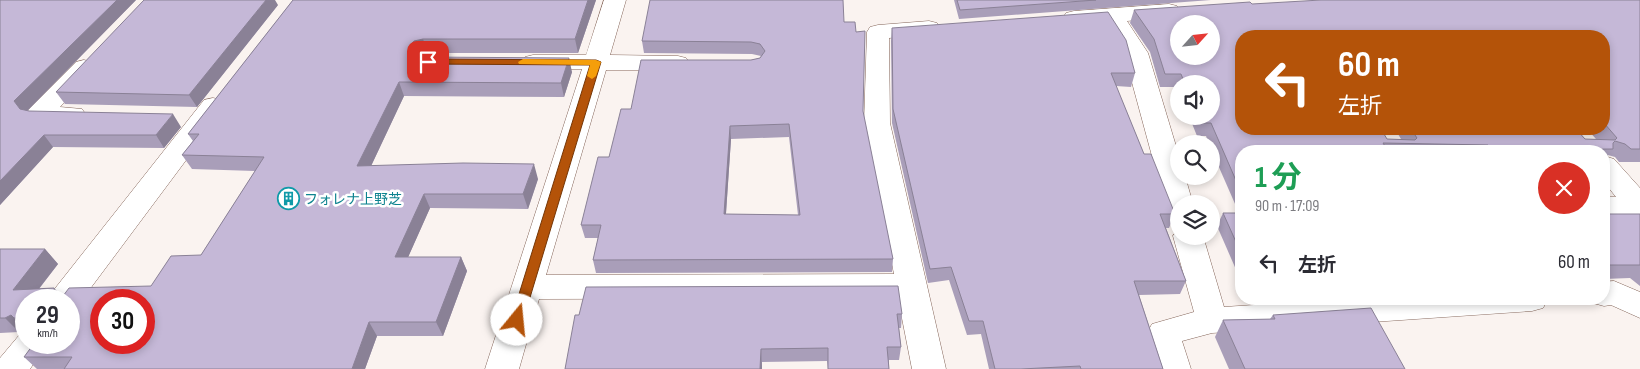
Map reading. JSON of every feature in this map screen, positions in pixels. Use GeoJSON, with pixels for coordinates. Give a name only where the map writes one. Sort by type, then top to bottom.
{"type":"FeatureCollection","features":[{"type":"Feature","properties":{"kind":"street"},"geometry":{"type":"LineString","coordinates":[[502,369],[615,0]]}},
{"type":"Feature","properties":{"kind":"street"},"geometry":{"type":"LineString","coordinates":[[1053,19],[1188,10]]}},
{"type":"Feature","properties":{"kind":"street"},"geometry":{"type":"LineString","coordinates":[[1112,15],[1136,53],[1176,195]]}},
{"type":"Feature","properties":{"kind":"street"},"geometry":{"type":"LineString","coordinates":[[929,369],[877,123],[878,32],[956,26]]}},
{"type":"Feature","properties":{"kind":"street"},"geometry":{"type":"LineString","coordinates":[[97,115],[38,114],[101,50]]}},
{"type":"Feature","properties":{"kind":"street"},"geometry":{"type":"LineString","coordinates":[[507,62],[703,63]]}},
{"type":"Feature","properties":{"kind":"street"},"geometry":{"type":"LineString","coordinates":[[72,289],[229,86]]}},
{"type":"Feature","properties":{"kind":"street"},"geometry":{"type":"LineString","coordinates":[[176,117],[205,117]]}},
{"type":"Feature","properties":{"kind":"street"},"geometry":{"type":"LineString","coordinates":[[1610,172],[1640,206]]}},
{"type":"Feature","properties":{"kind":"street"},"geometry":{"type":"LineString","coordinates":[[1610,207],[1640,206]]}},
{"type":"Feature","properties":{"kind":"street"},"geometry":{"type":"LineString","coordinates":[[1191,245],[1212,320]]}},
{"type":"Feature","properties":{"kind":"street"},"geometry":{"type":"LineString","coordinates":[[527,287],[911,286]]}},
{"type":"Feature","properties":{"kind":"street"},"geometry":{"type":"LineString","coordinates":[[1610,293],[1614,293],[1640,306]]}},
{"type":"Feature","properties":{"kind":"street"},"geometry":{"type":"LineString","coordinates":[[1174,369],[1163,332],[1212,320],[1414,305]]}},
{"type":"Feature","properties":{"kind":"street"},"geometry":{"type":"LineString","coordinates":[[11,369],[23,354]]}},
{"type":"Feature","properties":{"kind":"building"},"geometry":{"type":"Polygon","coordinates":[[[0,0],[117,0],[14,101],[20,109],[29,111],[173,114],[156,135],[44,135],[0,181],[0,0]]]}},
{"type":"Feature","properties":{"kind":"building"},"geometry":{"type":"Polygon","coordinates":[[[144,0],[266,0],[189,95],[56,92],[144,0]]]}},
{"type":"Feature","properties":{"kind":"building"},"geometry":{"type":"Polygon","coordinates":[[[293,0],[588,0],[575,39],[423,39],[414,41],[409,47],[413,54],[423,57],[569,58],[561,83],[399,82],[357,166],[463,163],[534,164],[523,194],[424,194],[395,257],[461,257],[436,322],[369,322],[352,369],[64,369],[72,357],[24,357],[26,354],[80,354],[80,289],[69,288],[151,286],[171,256],[201,255],[264,157],[182,155],[199,134],[188,134],[293,0]]]}},
{"type":"Feature","properties":{"kind":"building"},"geometry":{"type":"Polygon","coordinates":[[[650,0],[843,0],[844,22],[855,22],[856,32],[865,31],[863,111],[893,259],[593,260],[601,225],[581,225],[598,157],[609,157],[621,109],[631,109],[641,60],[751,60],[760,58],[765,51],[760,44],[751,42],[642,41],[650,0]],[[789,124],[730,126],[724,214],[800,215],[789,124]]]}},
{"type":"Feature","properties":{"kind":"building"},"geometry":{"type":"Polygon","coordinates":[[[957,0],[1096,0],[960,10],[957,0]]]}},
{"type":"Feature","properties":{"kind":"building"},"geometry":{"type":"Polygon","coordinates":[[[1321,0],[1640,0],[1640,149],[1631,149],[1625,144],[1615,141],[1613,149],[1610,149],[1610,145],[1383,143],[1384,145],[1235,145],[1235,178],[1220,144],[1220,135],[1216,135],[1212,125],[1220,125],[1220,75],[1165,74],[1154,39],[1134,10],[1250,2],[1252,4],[1321,0]]]}},
{"type":"Feature","properties":{"kind":"building"},"geometry":{"type":"Polygon","coordinates":[[[1108,12],[1126,40],[1135,73],[1111,73],[1144,154],[1151,154],[1170,202],[1170,214],[1160,214],[1170,240],[1170,245],[1172,245],[1186,281],[1134,281],[1163,369],[1081,369],[1080,366],[995,369],[983,321],[969,321],[951,267],[930,269],[893,109],[892,28],[1108,12]]]}},
{"type":"Feature","properties":{"kind":"building"},"geometry":{"type":"Polygon","coordinates":[[[1223,213],[1235,213],[1235,240],[1223,213]]]}},
{"type":"Feature","properties":{"kind":"building"},"geometry":{"type":"Polygon","coordinates":[[[1610,214],[1640,214],[1640,265],[1610,265],[1610,214]]]}},
{"type":"Feature","properties":{"kind":"building"},"geometry":{"type":"Polygon","coordinates":[[[0,249],[45,249],[13,290],[15,290],[15,318],[11,315],[0,318],[0,249]]]}},
{"type":"Feature","properties":{"kind":"building"},"geometry":{"type":"Polygon","coordinates":[[[898,286],[902,314],[897,314],[901,347],[887,347],[889,369],[828,369],[828,348],[761,349],[760,369],[565,369],[575,315],[579,315],[586,287],[898,286]]]}},
{"type":"Feature","properties":{"kind":"building"},"geometry":{"type":"Polygon","coordinates":[[[1371,308],[1405,369],[1245,369],[1223,320],[1275,319],[1273,315],[1371,308]]]}},
{"type":"Feature","properties":{"kind":"slow traffic"},"geometry":{"type":"LineString","coordinates":[[523,62],[596,62],[592,76]]}},
{"type":"Feature","properties":{"kind":"place","name":"フォレナ上野芝"},"geometry":{"type":"Point","coordinates":[288,199]}},
{"type":"Feature","properties":{"kind":"route"},"geometry":{"type":"LineString","coordinates":[[428,62],[596,62],[517,320]]}}]}
